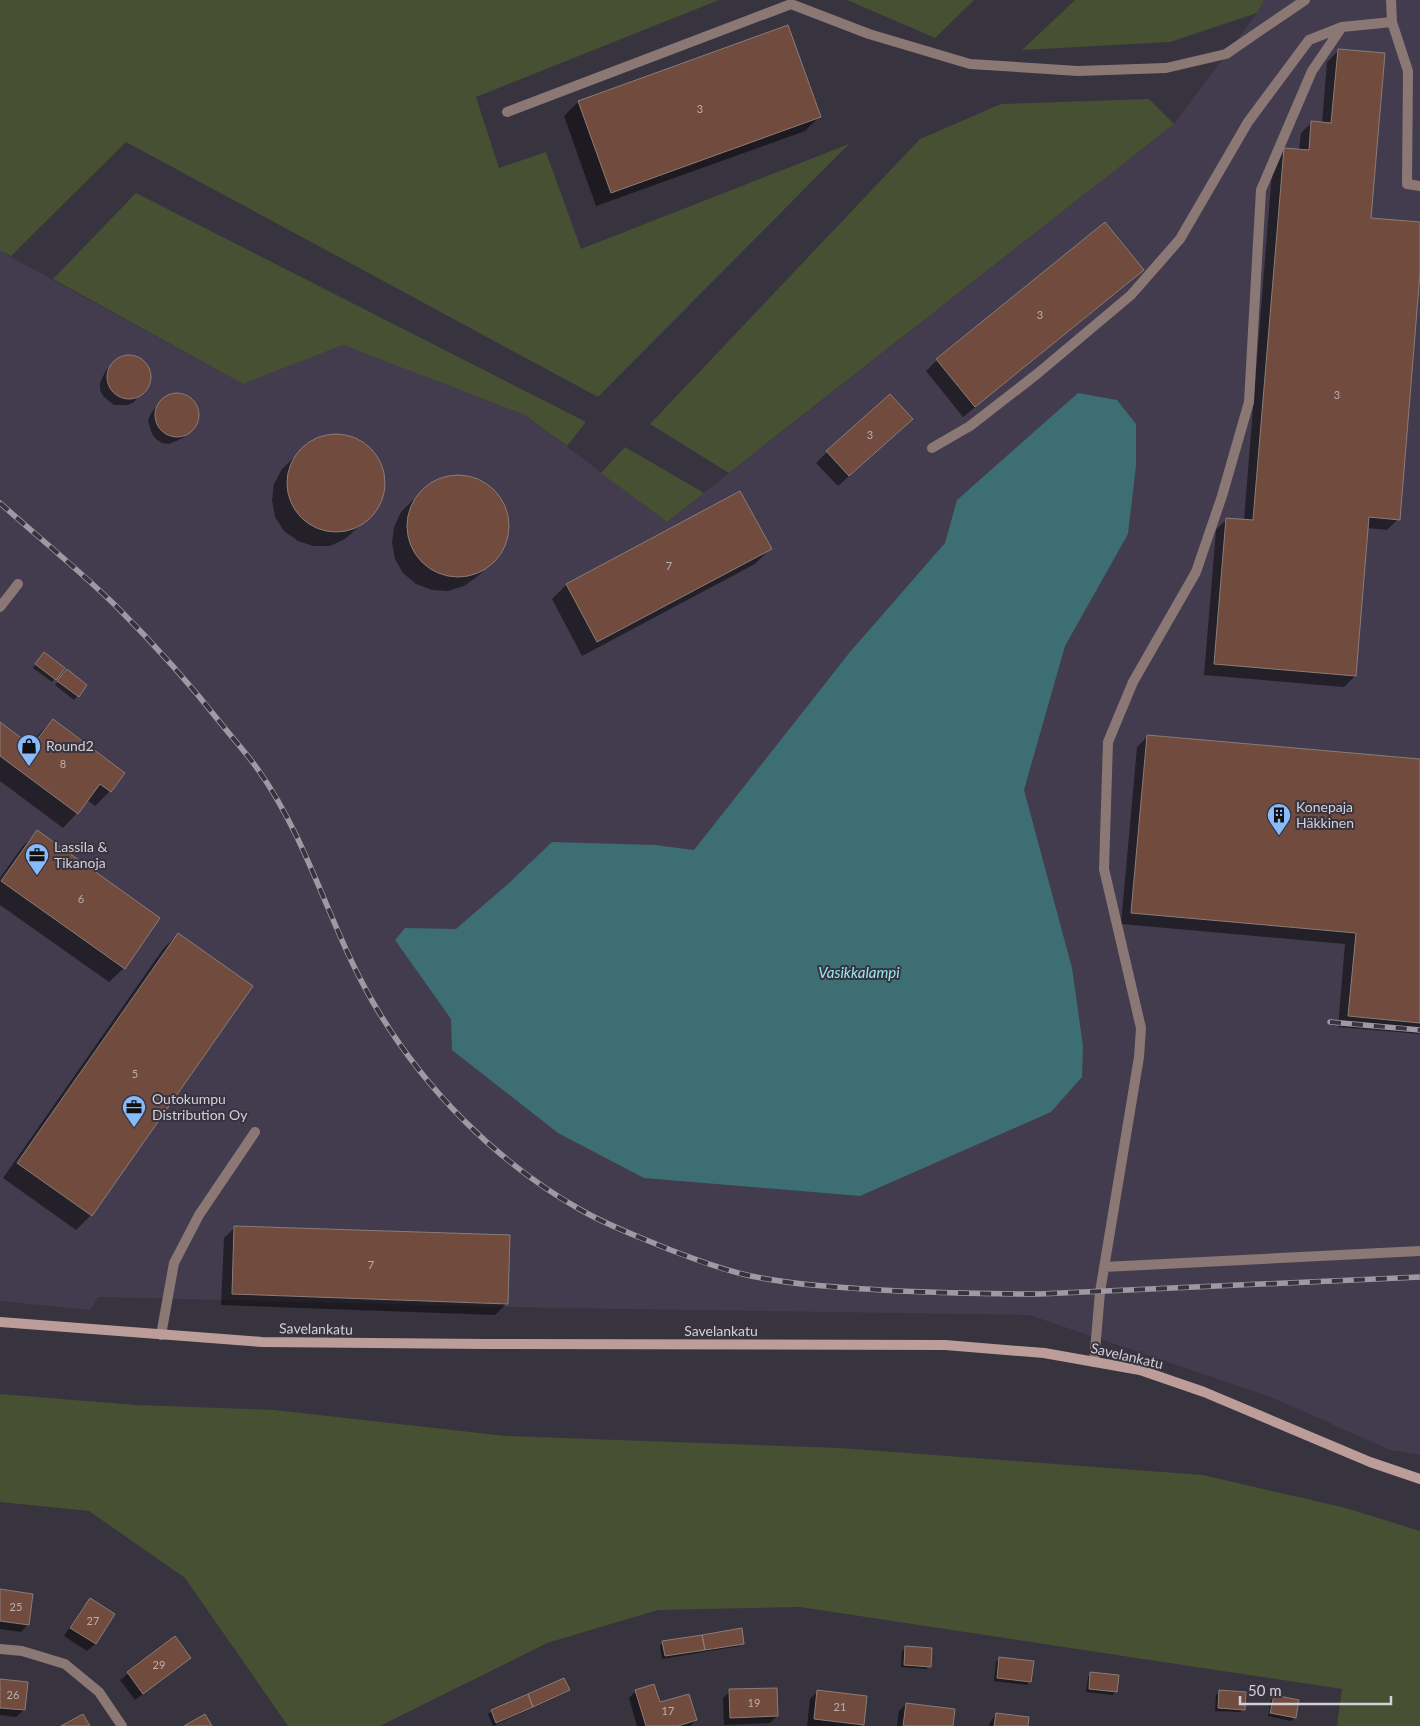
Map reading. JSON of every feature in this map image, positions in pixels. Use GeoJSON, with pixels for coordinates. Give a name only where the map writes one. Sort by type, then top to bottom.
{"type":"FeatureCollection","features":[{"type":"Feature","properties":{"kind":"main road","name":"Savelankatu"},"geometry":{"type":"LineString","coordinates":[[0,1322],[262,1342],[945,1345],[1044,1353],[1140,1370],[1204,1392],[1370,1462],[1420,1478]]}},
{"type":"Feature","properties":{"kind":"street"},"geometry":{"type":"LineString","coordinates":[[507,112],[791,4],[869,34],[970,64],[1078,71],[1166,68],[1226,54],[1305,0]]}},
{"type":"Feature","properties":{"kind":"street"},"geometry":{"type":"LineString","coordinates":[[1391,0],[1392,22],[1408,71],[1407,184],[1420,186]]}},
{"type":"Feature","properties":{"kind":"street"},"geometry":{"type":"LineString","coordinates":[[932,448],[970,426],[1037,374],[1131,294],[1180,239],[1248,122],[1310,40],[1342,27],[1392,22]]}},
{"type":"Feature","properties":{"kind":"street"},"geometry":{"type":"LineString","coordinates":[[1094,1362],[1100,1292],[1139,1057],[1141,1028],[1104,869],[1108,742],[1133,682],[1196,572],[1219,504],[1249,402],[1261,190],[1312,71],[1342,27]]}},
{"type":"Feature","properties":{"kind":"street"},"geometry":{"type":"LineString","coordinates":[[0,607],[18,584]]}},
{"type":"Feature","properties":{"kind":"street"},"geometry":{"type":"LineString","coordinates":[[161,1335],[174,1263],[198,1214],[254,1132]]}},
{"type":"Feature","properties":{"kind":"street"},"geometry":{"type":"LineString","coordinates":[[1104,1267],[1420,1251]]}},
{"type":"Feature","properties":{"kind":"street"},"geometry":{"type":"LineString","coordinates":[[0,1648],[22,1651],[65,1664],[99,1692],[122,1726]]}},
{"type":"Feature","properties":{"kind":"shaded area"},"geometry":{"type":"Polygon","coordinates":[[[0,0],[719,0],[476,97],[499,168],[546,152],[581,249],[849,144],[598,397],[126,142],[11,256],[0,251],[0,0]]]}},
{"type":"Feature","properties":{"kind":"shaded area"},"geometry":{"type":"Polygon","coordinates":[[[847,0],[974,0],[935,38],[847,0]]]}},
{"type":"Feature","properties":{"kind":"shaded area"},"geometry":{"type":"Polygon","coordinates":[[[1075,0],[1264,0],[1257,13],[1170,42],[1022,50],[1075,0]]]}},
{"type":"Feature","properties":{"kind":"shaded area"},"geometry":{"type":"Polygon","coordinates":[[[1264,0],[1420,0],[1420,1455],[1390,1450],[1271,1397],[1029,1315],[556,1308],[99,1297],[90,1310],[0,1301],[0,251],[243,384],[343,345],[525,415],[667,522],[1174,124],[1257,13],[1264,0]]]}},
{"type":"Feature","properties":{"kind":"shaded area"},"geometry":{"type":"Polygon","coordinates":[[[1149,99],[1174,124],[729,473],[650,424],[920,139],[1001,104],[1149,99]]]}},
{"type":"Feature","properties":{"kind":"shaded area"},"geometry":{"type":"Polygon","coordinates":[[[136,193],[586,422],[567,446],[525,415],[343,345],[243,384],[53,279],[136,193]]]}},
{"type":"Feature","properties":{"kind":"shaded area"},"geometry":{"type":"Polygon","coordinates":[[[625,447],[704,493],[667,522],[601,473],[625,447]]]}},
{"type":"Feature","properties":{"kind":"shaded area"},"geometry":{"type":"Polygon","coordinates":[[[0,1394],[136,1405],[274,1410],[506,1436],[840,1448],[1203,1475],[1346,1508],[1420,1531],[1420,1726],[1337,1726],[1342,1689],[800,1607],[658,1610],[547,1643],[380,1726],[288,1726],[185,1578],[89,1511],[0,1502],[0,1394]]]}},
{"type":"Feature","properties":{"kind":"water","name":"Vasikkalampi"},"geometry":{"type":"Polygon","coordinates":[[[1078,393],[1117,400],[1136,424],[1136,466],[1128,534],[1065,646],[1024,790],[1072,968],[1083,1046],[1082,1077],[1051,1112],[860,1196],[644,1178],[558,1133],[452,1050],[451,1019],[395,940],[405,928],[456,929],[509,883],[552,842],[655,845],[694,850],[850,652],[945,543],[957,500],[1078,393]]]}},
{"type":"Feature","properties":{"kind":"building"},"geometry":{"type":"Polygon","coordinates":[[[788,25],[821,117],[611,193],[578,101],[788,25]]]}},
{"type":"Feature","properties":{"kind":"building"},"geometry":{"type":"Polygon","coordinates":[[[1338,49],[1385,53],[1371,218],[1420,222],[1420,273],[1400,520],[1369,517],[1356,676],[1214,664],[1226,518],[1253,520],[1284,148],[1309,150],[1311,121],[1331,123],[1338,49]]]}},
{"type":"Feature","properties":{"kind":"building"},"geometry":{"type":"Polygon","coordinates":[[[1105,222],[1144,270],[975,407],[936,359],[1105,222]]]}},
{"type":"Feature","properties":{"kind":"building"},"geometry":{"type":"Polygon","coordinates":[[[133,355],[145,361],[150,369],[150,385],[145,393],[137,398],[125,399],[113,393],[108,385],[107,373],[113,361],[121,356],[133,355]]]}},
{"type":"Feature","properties":{"kind":"building"},"geometry":{"type":"Polygon","coordinates":[[[173,393],[181,393],[193,399],[199,415],[193,431],[181,437],[173,437],[161,431],[155,419],[155,411],[161,399],[173,393]]]}},
{"type":"Feature","properties":{"kind":"building"},"geometry":{"type":"Polygon","coordinates":[[[890,394],[913,419],[849,476],[826,451],[890,394]]]}},
{"type":"Feature","properties":{"kind":"building"},"geometry":{"type":"Polygon","coordinates":[[[336,434],[355,438],[371,448],[381,464],[385,483],[381,502],[371,518],[355,528],[336,532],[317,528],[301,518],[291,502],[287,483],[291,464],[301,448],[317,438],[336,434]]]}},
{"type":"Feature","properties":{"kind":"building"},"geometry":{"type":"Polygon","coordinates":[[[458,475],[478,479],[494,490],[505,506],[509,526],[505,546],[494,562],[478,573],[458,577],[438,573],[422,562],[411,546],[407,526],[411,506],[422,490],[438,479],[458,475]]]}},
{"type":"Feature","properties":{"kind":"building"},"geometry":{"type":"Polygon","coordinates":[[[740,491],[772,549],[597,642],[566,584],[740,491]]]}},
{"type":"Feature","properties":{"kind":"building"},"geometry":{"type":"Polygon","coordinates":[[[44,652],[65,668],[56,680],[35,664],[44,652]]]}},
{"type":"Feature","properties":{"kind":"building"},"geometry":{"type":"Polygon","coordinates":[[[67,669],[87,685],[79,697],[57,681],[67,669]]]}},
{"type":"Feature","properties":{"kind":"building"},"geometry":{"type":"Polygon","coordinates":[[[53,719],[125,773],[111,792],[100,784],[78,814],[0,756],[0,722],[32,746],[53,719]]]}},
{"type":"Feature","properties":{"kind":"building","name":"Konepaja Häkkinen"},"geometry":{"type":"Polygon","coordinates":[[[1147,735],[1420,759],[1420,1023],[1348,1016],[1356,933],[1131,913],[1147,735]]]}},
{"type":"Feature","properties":{"kind":"building"},"geometry":{"type":"Polygon","coordinates":[[[37,830],[160,918],[125,969],[1,881],[37,830]]]}},
{"type":"Feature","properties":{"kind":"building"},"geometry":{"type":"Polygon","coordinates":[[[178,933],[253,986],[92,1216],[17,1163],[178,933]]]}},
{"type":"Feature","properties":{"kind":"building"},"geometry":{"type":"Polygon","coordinates":[[[234,1226],[510,1235],[508,1304],[232,1294],[234,1226]]]}},
{"type":"Feature","properties":{"kind":"building"},"geometry":{"type":"Polygon","coordinates":[[[0,1589],[33,1594],[29,1625],[0,1621],[0,1589]]]}},
{"type":"Feature","properties":{"kind":"building"},"geometry":{"type":"Polygon","coordinates":[[[90,1598],[115,1614],[96,1644],[70,1628],[90,1598]]]}},
{"type":"Feature","properties":{"kind":"building"},"geometry":{"type":"Polygon","coordinates":[[[742,1628],[744,1644],[705,1650],[702,1635],[742,1628]]]}},
{"type":"Feature","properties":{"kind":"building"},"geometry":{"type":"Polygon","coordinates":[[[702,1635],[705,1650],[665,1656],[662,1641],[702,1635]]]}},
{"type":"Feature","properties":{"kind":"building"},"geometry":{"type":"Polygon","coordinates":[[[175,1636],[191,1658],[143,1694],[127,1672],[175,1636]]]}},
{"type":"Feature","properties":{"kind":"building"},"geometry":{"type":"Polygon","coordinates":[[[905,1646],[932,1648],[931,1667],[904,1665],[905,1646]]]}},
{"type":"Feature","properties":{"kind":"building"},"geometry":{"type":"Polygon","coordinates":[[[999,1657],[1034,1661],[1031,1682],[997,1678],[999,1657]]]}},
{"type":"Feature","properties":{"kind":"building"},"geometry":{"type":"Polygon","coordinates":[[[1090,1672],[1119,1675],[1117,1692],[1089,1689],[1090,1672]]]}},
{"type":"Feature","properties":{"kind":"building"},"geometry":{"type":"Polygon","coordinates":[[[564,1678],[570,1690],[533,1707],[528,1694],[564,1678]]]}},
{"type":"Feature","properties":{"kind":"building"},"geometry":{"type":"Polygon","coordinates":[[[0,1679],[28,1682],[25,1710],[0,1708],[0,1679]]]}},
{"type":"Feature","properties":{"kind":"building"},"geometry":{"type":"Polygon","coordinates":[[[654,1684],[660,1702],[689,1694],[697,1720],[678,1726],[646,1726],[635,1690],[654,1684]]]}},
{"type":"Feature","properties":{"kind":"building"},"geometry":{"type":"Polygon","coordinates":[[[777,1688],[778,1716],[730,1718],[729,1689],[777,1688]]]}},
{"type":"Feature","properties":{"kind":"building"},"geometry":{"type":"Polygon","coordinates":[[[817,1690],[867,1696],[864,1725],[814,1719],[817,1690]]]}},
{"type":"Feature","properties":{"kind":"building"},"geometry":{"type":"Polygon","coordinates":[[[1219,1690],[1246,1692],[1245,1710],[1218,1708],[1219,1690]]]}},
{"type":"Feature","properties":{"kind":"building"},"geometry":{"type":"Polygon","coordinates":[[[528,1694],[533,1707],[496,1723],[491,1710],[528,1694]]]}},
{"type":"Feature","properties":{"kind":"building"},"geometry":{"type":"Polygon","coordinates":[[[1274,1695],[1299,1700],[1296,1718],[1270,1713],[1274,1695]]]}},
{"type":"Feature","properties":{"kind":"building"},"geometry":{"type":"Polygon","coordinates":[[[906,1703],[955,1709],[953,1726],[903,1726],[906,1703]]]}},
{"type":"Feature","properties":{"kind":"building"},"geometry":{"type":"Polygon","coordinates":[[[996,1713],[1029,1717],[1028,1726],[994,1726],[996,1713]]]}},
{"type":"Feature","properties":{"kind":"building"},"geometry":{"type":"Polygon","coordinates":[[[83,1714],[90,1726],[61,1726],[83,1714]]]}},
{"type":"Feature","properties":{"kind":"building"},"geometry":{"type":"Polygon","coordinates":[[[205,1714],[212,1726],[184,1726],[205,1714]]]}},
{"type":"Feature","properties":{"kind":"railway"},"geometry":{"type":"LineString","coordinates":[[0,503],[88,580],[130,620],[185,680],[255,765],[292,827],[358,975],[393,1035],[415,1065],[464,1120],[491,1146],[550,1191],[590,1215],[658,1245],[727,1270],[769,1279],[843,1288],[986,1294],[1039,1294],[1420,1277]]}},
{"type":"Feature","properties":{"kind":"railway"},"geometry":{"type":"LineString","coordinates":[[1330,1022],[1420,1030]]}},
{"type":"Feature","properties":{"kind":"place","name":"Round2"},"geometry":{"type":"Point","coordinates":[29,767]}},
{"type":"Feature","properties":{"kind":"place","name":"Konepaja Häkkinen"},"geometry":{"type":"Point","coordinates":[1279,836]}},
{"type":"Feature","properties":{"kind":"place","name":"Lassila & Tikanoja"},"geometry":{"type":"Point","coordinates":[37,876]}},
{"type":"Feature","properties":{"kind":"place","name":"Outokumpu Distribution Oy"},"geometry":{"type":"Point","coordinates":[134,1128]}}]}
